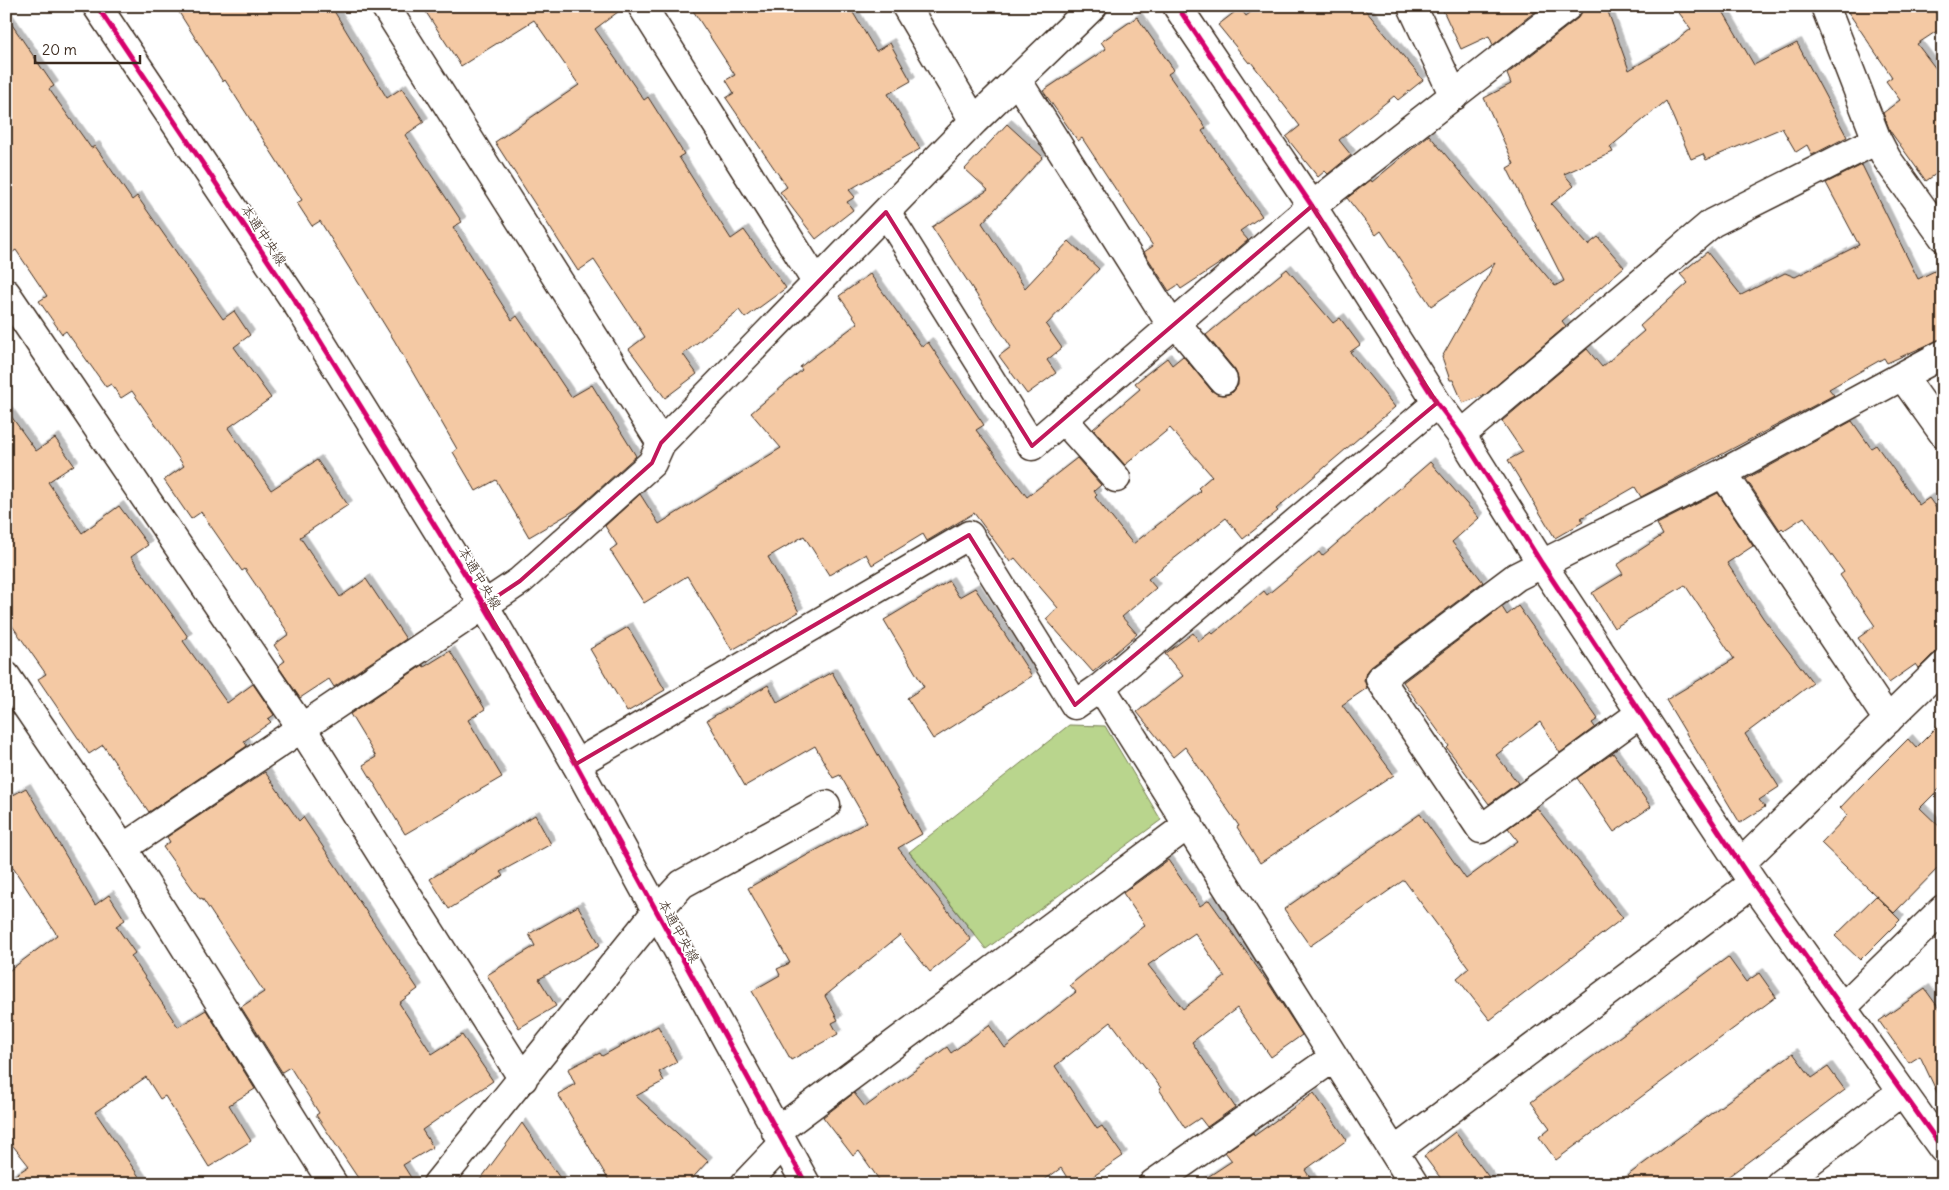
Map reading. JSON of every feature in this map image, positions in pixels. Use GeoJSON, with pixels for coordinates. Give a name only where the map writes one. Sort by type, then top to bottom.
{"type":"FeatureCollection","features":[{"type":"Feature","properties":{"kind":"street","name":"本通中央線"},"geometry":{"type":"LineString","coordinates":[[97,6],[301,310],[484,605],[576,764],[806,1184]]}},
{"type":"Feature","properties":{"kind":"street"},"geometry":{"type":"LineString","coordinates":[[385,6],[661,443]]}},
{"type":"Feature","properties":{"kind":"street"},"geometry":{"type":"LineString","coordinates":[[642,6],[817,283]]}},
{"type":"Feature","properties":{"kind":"street"},"geometry":{"type":"LineString","coordinates":[[906,6],[974,121]]}},
{"type":"Feature","properties":{"kind":"street"},"geometry":{"type":"LineString","coordinates":[[123,848],[520,580],[652,463],[661,443],[974,121],[1092,6]]}},
{"type":"Feature","properties":{"kind":"street"},"geometry":{"type":"LineString","coordinates":[[1177,6],[1312,206],[1437,403],[1461,435],[1542,564],[1747,873],[1943,1149]]}},
{"type":"Feature","properties":{"kind":"street"},"geometry":{"type":"LineString","coordinates":[[1412,6],[1454,96]]}},
{"type":"Feature","properties":{"kind":"street"},"geometry":{"type":"LineString","coordinates":[[886,212],[1032,446],[1312,206],[1568,6]]}},
{"type":"Feature","properties":{"kind":"street"},"geometry":{"type":"LineString","coordinates":[[1824,6],[1877,140],[1887,158],[1943,237]]}},
{"type":"Feature","properties":{"kind":"street"},"geometry":{"type":"LineString","coordinates":[[1017,80],[1173,324],[1223,380]]}},
{"type":"Feature","properties":{"kind":"street"},"geometry":{"type":"LineString","coordinates":[[1461,435],[1712,223],[1877,140]]}},
{"type":"Feature","properties":{"kind":"street"},"geometry":{"type":"LineString","coordinates":[[6,292],[301,727],[522,1078]]}},
{"type":"Feature","properties":{"kind":"street"},"geometry":{"type":"LineString","coordinates":[[1641,713],[1481,829],[1380,679],[1516,577],[1723,473],[1904,377],[1943,354]]}},
{"type":"Feature","properties":{"kind":"street"},"geometry":{"type":"LineString","coordinates":[[1904,377],[1943,433]]}},
{"type":"Feature","properties":{"kind":"street"},"geometry":{"type":"LineString","coordinates":[[576,764],[969,535],[1075,705],[1101,687],[1437,403]]}},
{"type":"Feature","properties":{"kind":"street"},"geometry":{"type":"LineString","coordinates":[[1063,419],[1116,478]]}},
{"type":"Feature","properties":{"kind":"street"},"geometry":{"type":"LineString","coordinates":[[1723,473],[1888,720]]}},
{"type":"Feature","properties":{"kind":"street"},"geometry":{"type":"LineString","coordinates":[[1394,1151],[1747,873],[1888,720],[1943,666]]}},
{"type":"Feature","properties":{"kind":"street"},"geometry":{"type":"LineString","coordinates":[[6,676],[123,848],[332,1184]]}},
{"type":"Feature","properties":{"kind":"street"},"geometry":{"type":"LineString","coordinates":[[1101,687],[1414,1184]]}},
{"type":"Feature","properties":{"kind":"street"},"geometry":{"type":"LineString","coordinates":[[437,1184],[656,912],[682,884],[826,805]]}},
{"type":"Feature","properties":{"kind":"street"},"geometry":{"type":"LineString","coordinates":[[745,1184],[780,1138],[1189,824]]}},
{"type":"Feature","properties":{"kind":"street"},"geometry":{"type":"LineString","coordinates":[[1843,1007],[1943,909]]}},
{"type":"Feature","properties":{"kind":"street"},"geometry":{"type":"LineString","coordinates":[[1153,1184],[1333,1058]]}},
{"type":"Feature","properties":{"kind":"street"},"geometry":{"type":"LineString","coordinates":[[1780,1184],[1901,1092]]}},
{"type":"Feature","properties":{"kind":"highlighted area"},"geometry":{"type":"Polygon","coordinates":[[[1312,206],[1437,403],[1075,705],[969,535],[576,764],[484,605],[520,581],[652,463],[661,443],[886,212],[1032,446],[1312,206]]]}},
{"type":"Feature","properties":{"kind":"green space"},"geometry":{"type":"Polygon","coordinates":[[[1069,725],[1105,726],[1161,820],[986,949],[909,852],[1069,725]]]}},
{"type":"Feature","properties":{"kind":"building"},"geometry":{"type":"Polygon","coordinates":[[[175,6],[331,6],[387,98],[402,88],[424,122],[405,135],[462,222],[453,227],[512,320],[517,316],[571,397],[592,385],[636,456],[577,509],[529,537],[496,480],[476,491],[453,452],[457,449],[394,340],[320,221],[312,226],[297,203],[302,200],[175,6]]]}},
{"type":"Feature","properties":{"kind":"building"},"geometry":{"type":"Polygon","coordinates":[[[422,6],[626,6],[595,29],[644,100],[648,97],[684,154],[679,157],[731,239],[744,230],[786,288],[745,318],[739,310],[683,354],[697,374],[665,398],[629,349],[645,337],[594,260],[578,271],[495,142],[579,85],[534,20],[461,66],[422,6]]]}},
{"type":"Feature","properties":{"kind":"building"},"geometry":{"type":"Polygon","coordinates":[[[690,6],[849,6],[876,51],[890,43],[911,81],[888,94],[920,149],[849,190],[855,197],[847,202],[853,210],[816,239],[780,192],[787,187],[726,98],[734,93],[726,80],[735,75],[690,6]]]}},
{"type":"Feature","properties":{"kind":"building"},"geometry":{"type":"Polygon","coordinates":[[[1259,6],[1362,6],[1423,80],[1398,100],[1394,96],[1339,140],[1351,155],[1328,174],[1325,171],[1318,177],[1286,137],[1300,126],[1251,62],[1249,63],[1218,25],[1240,8],[1246,16],[1259,6]]]}},
{"type":"Feature","properties":{"kind":"building"},"geometry":{"type":"Polygon","coordinates":[[[1441,6],[1542,6],[1493,45],[1489,36],[1461,49],[1441,6]]]}},
{"type":"Feature","properties":{"kind":"building"},"geometry":{"type":"Polygon","coordinates":[[[1583,6],[1606,6],[1629,70],[1667,48],[1691,29],[1674,6],[1720,6],[1754,65],[1797,43],[1847,137],[1812,155],[1807,145],[1796,152],[1782,128],[1706,160],[1703,154],[1691,159],[1666,101],[1610,147],[1613,152],[1564,174],[1574,186],[1551,204],[1588,245],[1598,237],[1624,267],[1562,321],[1566,326],[1485,395],[1463,403],[1453,380],[1450,380],[1442,357],[1495,263],[1431,306],[1381,231],[1376,235],[1347,198],[1371,180],[1372,182],[1429,135],[1555,286],[1564,281],[1507,168],[1514,164],[1484,98],[1511,84],[1507,74],[1578,18],[1583,6]]]}},
{"type":"Feature","properties":{"kind":"building"},"geometry":{"type":"Polygon","coordinates":[[[1844,6],[1931,6],[1943,23],[1943,27],[1917,44],[1943,78],[1943,169],[1926,181],[1890,131],[1883,113],[1900,100],[1886,81],[1892,77],[1844,6]]]}},
{"type":"Feature","properties":{"kind":"building"},"geometry":{"type":"Polygon","coordinates":[[[6,16],[54,86],[49,89],[91,148],[95,146],[132,200],[137,196],[223,319],[234,311],[250,335],[234,347],[271,398],[228,428],[271,490],[317,460],[348,505],[300,537],[340,597],[366,579],[406,639],[334,687],[329,679],[300,698],[278,666],[285,661],[274,645],[289,634],[245,569],[242,571],[201,512],[191,519],[164,480],[184,466],[132,391],[121,398],[111,384],[106,387],[66,331],[62,334],[39,301],[47,296],[16,250],[6,257],[6,16]]]}},
{"type":"Feature","properties":{"kind":"building"},"geometry":{"type":"Polygon","coordinates":[[[1137,17],[1174,70],[1168,74],[1206,128],[1202,131],[1262,216],[1240,231],[1248,240],[1225,260],[1181,289],[1178,285],[1169,291],[1144,252],[1153,246],[1082,138],[1078,141],[1043,91],[1106,49],[1101,42],[1137,17]]]}},
{"type":"Feature","properties":{"kind":"building"},"geometry":{"type":"Polygon","coordinates":[[[1007,124],[1043,157],[982,223],[1025,288],[1069,241],[1099,269],[1046,325],[1062,348],[1047,360],[1056,373],[1027,394],[999,356],[1011,347],[932,227],[988,190],[965,169],[1007,124]]]}},
{"type":"Feature","properties":{"kind":"building"},"geometry":{"type":"Polygon","coordinates":[[[1862,165],[1918,279],[1943,267],[1943,338],[1887,363],[1884,358],[1829,389],[1834,395],[1641,497],[1635,487],[1581,518],[1583,522],[1555,538],[1508,460],[1523,452],[1502,421],[1587,349],[1602,367],[1644,331],[1640,326],[1688,283],[1680,274],[1707,252],[1741,295],[1785,273],[1795,277],[1859,245],[1826,183],[1862,165]]]}},
{"type":"Feature","properties":{"kind":"building"},"geometry":{"type":"Polygon","coordinates":[[[1287,269],[1333,323],[1340,318],[1360,345],[1350,352],[1395,407],[1276,509],[1278,511],[1243,539],[1226,518],[1148,579],[1156,588],[1122,617],[1137,634],[1093,672],[1046,619],[1058,608],[1015,558],[1010,562],[974,513],[927,541],[923,534],[872,565],[866,554],[829,575],[804,536],[768,557],[799,612],[732,650],[687,576],[644,603],[610,550],[617,545],[605,526],[640,494],[659,524],[781,448],[751,413],[802,370],[800,367],[858,323],[839,296],[870,274],[922,347],[928,342],[984,425],[976,430],[1027,497],[1077,458],[1101,485],[1094,491],[1097,495],[1095,497],[1133,544],[1201,491],[1198,488],[1212,476],[1170,428],[1125,465],[1093,429],[1140,389],[1135,383],[1167,358],[1172,365],[1183,356],[1211,390],[1217,394],[1225,395],[1233,392],[1238,385],[1235,370],[1206,335],[1287,269]]]}},
{"type":"Feature","properties":{"kind":"building"},"geometry":{"type":"Polygon","coordinates":[[[6,409],[36,451],[55,438],[74,465],[48,482],[82,533],[119,506],[148,545],[131,557],[188,637],[183,641],[227,703],[253,684],[274,715],[268,719],[271,722],[244,741],[247,746],[149,812],[103,745],[89,754],[38,679],[46,674],[6,617],[6,409]]]}},
{"type":"Feature","properties":{"kind":"building"},"geometry":{"type":"Polygon","coordinates":[[[1852,421],[1871,448],[1876,445],[1919,505],[1929,498],[1943,518],[1943,651],[1932,655],[1919,668],[1916,664],[1889,683],[1858,638],[1875,626],[1840,575],[1844,572],[1804,517],[1784,530],[1782,528],[1780,530],[1746,479],[1852,421]]]}},
{"type":"Feature","properties":{"kind":"building"},"geometry":{"type":"Polygon","coordinates":[[[1430,462],[1479,518],[1452,542],[1483,582],[1371,666],[1366,672],[1364,680],[1367,688],[1342,705],[1394,775],[1260,863],[1237,827],[1239,826],[1185,747],[1173,757],[1137,712],[1183,676],[1165,654],[1193,633],[1199,641],[1211,632],[1213,634],[1264,591],[1267,595],[1319,552],[1322,556],[1430,462]]]}},
{"type":"Feature","properties":{"kind":"building"},"geometry":{"type":"Polygon","coordinates":[[[1718,493],[1753,546],[1727,563],[1763,618],[1813,683],[1745,734],[1779,787],[1759,800],[1765,807],[1740,823],[1666,700],[1734,659],[1685,585],[1614,628],[1592,593],[1623,574],[1617,565],[1663,535],[1657,524],[1718,493]]]}},
{"type":"Feature","properties":{"kind":"building"},"geometry":{"type":"Polygon","coordinates":[[[949,581],[959,597],[975,588],[1032,676],[933,739],[907,698],[924,687],[884,620],[949,581]]]}},
{"type":"Feature","properties":{"kind":"building"},"geometry":{"type":"Polygon","coordinates":[[[1518,606],[1598,719],[1592,723],[1595,727],[1560,753],[1540,722],[1496,755],[1518,783],[1489,804],[1447,748],[1449,746],[1403,682],[1502,607],[1507,615],[1518,606]]]}},
{"type":"Feature","properties":{"kind":"building"},"geometry":{"type":"Polygon","coordinates":[[[628,627],[665,690],[627,712],[590,649],[628,627]]]}},
{"type":"Feature","properties":{"kind":"building"},"geometry":{"type":"Polygon","coordinates":[[[450,651],[485,709],[468,720],[502,777],[405,834],[363,765],[376,757],[350,714],[423,665],[424,667],[450,651]]]}},
{"type":"Feature","properties":{"kind":"building"},"geometry":{"type":"Polygon","coordinates":[[[832,672],[922,834],[898,848],[971,940],[930,972],[900,935],[825,996],[838,1020],[832,1023],[838,1034],[791,1060],[752,991],[780,975],[777,969],[790,963],[748,888],[867,822],[840,775],[833,778],[815,746],[745,786],[707,720],[768,685],[777,702],[832,672]]]}},
{"type":"Feature","properties":{"kind":"building"},"geometry":{"type":"Polygon","coordinates":[[[1943,721],[1943,785],[1920,808],[1943,830],[1943,863],[1894,913],[1821,843],[1848,815],[1840,808],[1908,739],[1916,748],[1943,721]]]}},
{"type":"Feature","properties":{"kind":"building"},"geometry":{"type":"Polygon","coordinates":[[[1613,753],[1651,807],[1614,832],[1577,778],[1613,753]]]}},
{"type":"Feature","properties":{"kind":"building"},"geometry":{"type":"Polygon","coordinates":[[[265,772],[299,821],[303,817],[418,989],[399,1003],[432,1054],[462,1035],[493,1081],[422,1130],[433,1147],[403,1165],[415,1184],[362,1184],[316,1115],[319,1113],[290,1067],[282,1072],[241,1007],[264,992],[202,898],[200,899],[163,847],[170,842],[167,837],[265,772]]]}},
{"type":"Feature","properties":{"kind":"building"},"geometry":{"type":"Polygon","coordinates":[[[26,788],[95,905],[109,895],[125,920],[116,926],[135,953],[131,956],[178,1027],[206,1010],[255,1089],[229,1105],[251,1141],[209,1167],[165,1096],[160,1099],[146,1077],[95,1112],[144,1184],[6,1184],[6,1181],[29,1166],[6,1137],[6,973],[57,935],[6,857],[6,799],[26,788]]]}},
{"type":"Feature","properties":{"kind":"building"},"geometry":{"type":"Polygon","coordinates":[[[1537,808],[1623,918],[1490,1020],[1457,978],[1469,968],[1404,880],[1310,946],[1284,909],[1420,814],[1466,879],[1518,841],[1508,828],[1537,808]]]}},
{"type":"Feature","properties":{"kind":"building"},"geometry":{"type":"Polygon","coordinates":[[[535,815],[551,844],[500,872],[503,876],[449,909],[430,879],[535,815]]]}},
{"type":"Feature","properties":{"kind":"building"},"geometry":{"type":"Polygon","coordinates":[[[1168,860],[1200,906],[1209,900],[1269,984],[1302,1035],[1271,1057],[1237,1008],[1192,1042],[1235,1107],[1207,1127],[1200,1118],[1185,1128],[1159,1089],[1161,1088],[1111,1022],[1055,1066],[1097,1129],[1102,1126],[1123,1156],[1082,1184],[1071,1184],[1061,1168],[1039,1184],[882,1184],[859,1151],[853,1156],[823,1117],[854,1093],[865,1107],[947,1047],[951,1053],[989,1025],[1005,1048],[1076,992],[1070,985],[1145,925],[1123,893],[1168,860]],[[1195,933],[1148,965],[1183,1009],[1225,977],[1195,933]]]}},
{"type":"Feature","properties":{"kind":"building"},"geometry":{"type":"Polygon","coordinates":[[[1876,896],[1900,920],[1860,960],[1835,936],[1876,896]]]}},
{"type":"Feature","properties":{"kind":"building"},"geometry":{"type":"Polygon","coordinates":[[[578,906],[600,945],[539,979],[556,1006],[519,1028],[487,975],[535,946],[529,934],[578,906]]]}},
{"type":"Feature","properties":{"kind":"building"},"geometry":{"type":"Polygon","coordinates":[[[1728,957],[1746,982],[1759,973],[1776,997],[1556,1160],[1539,1137],[1550,1128],[1531,1102],[1728,957]]]}},
{"type":"Feature","properties":{"kind":"building"},"geometry":{"type":"Polygon","coordinates":[[[1925,989],[1943,1014],[1943,1105],[1920,1056],[1909,1063],[1879,1021],[1925,989]]]}},
{"type":"Feature","properties":{"kind":"building"},"geometry":{"type":"Polygon","coordinates":[[[658,1026],[677,1062],[659,1072],[664,1081],[636,1096],[708,1161],[687,1184],[611,1184],[558,1094],[575,1084],[568,1069],[600,1053],[602,1056],[658,1026]]]}},
{"type":"Feature","properties":{"kind":"building"},"geometry":{"type":"Polygon","coordinates":[[[1793,1053],[1812,1078],[1828,1067],[1845,1090],[1718,1184],[1616,1184],[1793,1053]]]}},
{"type":"Feature","properties":{"kind":"building"},"geometry":{"type":"Polygon","coordinates":[[[1314,1093],[1347,1140],[1305,1170],[1314,1184],[1197,1184],[1232,1161],[1225,1152],[1253,1133],[1254,1136],[1314,1093]]]}},
{"type":"Feature","properties":{"kind":"building"},"geometry":{"type":"Polygon","coordinates":[[[522,1123],[564,1184],[477,1184],[522,1123]]]}},
{"type":"Feature","properties":{"kind":"building"},"geometry":{"type":"Polygon","coordinates":[[[1455,1132],[1494,1184],[1445,1184],[1424,1156],[1455,1132]]]}},
{"type":"Feature","properties":{"kind":"cycle path"},"geometry":{"type":"LineString","coordinates":[[97,6],[301,310],[484,605],[576,764],[806,1184]]}},
{"type":"Feature","properties":{"kind":"cycle path"},"geometry":{"type":"LineString","coordinates":[[1177,6],[1312,206],[1437,403],[1461,435],[1542,564],[1753,883],[1943,1149]]}}]}
